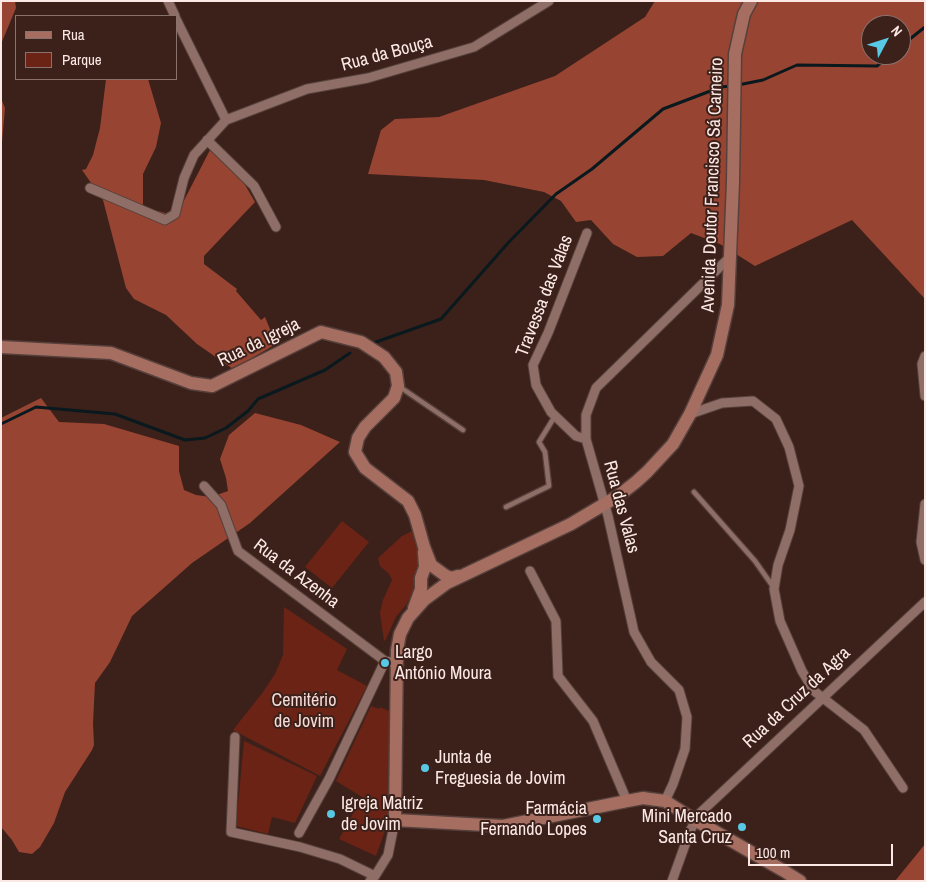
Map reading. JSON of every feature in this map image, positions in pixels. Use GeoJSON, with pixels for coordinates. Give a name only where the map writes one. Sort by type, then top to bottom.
{"type":"FeatureCollection","features":[{"type":"Feature","properties":{"kind":"street"},"geometry":{"type":"LineString","coordinates":[[168,1],[175,15]]}},
{"type":"Feature","properties":{"kind":"street","name":"Rua da Bouça"},"geometry":{"type":"LineString","coordinates":[[226,120],[307,89],[368,78],[474,47],[549,1]]}},
{"type":"Feature","properties":{"kind":"street","name":"Avenida Doutor Francisco Sá Carneiro"},"geometry":{"type":"LineString","coordinates":[[413,610],[438,590],[464,574],[571,524],[625,491],[648,472],[673,444],[690,414],[717,355],[728,305],[734,182],[735,54],[744,14],[751,1]]}},
{"type":"Feature","properties":{"kind":"street"},"geometry":{"type":"LineString","coordinates":[[90,188],[165,220],[175,214],[184,178],[194,155],[226,120],[178,22]]}},
{"type":"Feature","properties":{"kind":"street"},"geometry":{"type":"LineString","coordinates":[[208,140],[254,186],[276,227]]}},
{"type":"Feature","properties":{"kind":"street","name":"Travessa das Valas"},"geometry":{"type":"LineString","coordinates":[[586,440],[576,436],[551,412],[536,385],[532,365],[548,333],[587,233]]}},
{"type":"Feature","properties":{"kind":"street","name":"Rua das Valas"},"geometry":{"type":"LineString","coordinates":[[665,801],[685,749],[687,717],[679,690],[651,662],[634,632],[605,504],[586,440],[586,415],[596,388],[730,257]]}},
{"type":"Feature","properties":{"kind":"street","name":"Rua da Igreja"},"geometry":{"type":"LineString","coordinates":[[1,347],[111,353],[191,383],[212,386],[321,332],[361,342],[384,357],[396,372],[398,386]]}},
{"type":"Feature","properties":{"kind":"street"},"geometry":{"type":"LineString","coordinates":[[925,356],[922,364],[925,396]]}},
{"type":"Feature","properties":{"kind":"street"},"geometry":{"type":"LineString","coordinates":[[398,386],[394,398],[365,427],[358,438],[355,452],[365,468],[408,501],[415,515],[429,561],[439,572],[444,581],[438,590],[428,591],[422,586],[422,578],[428,570],[439,572]]}},
{"type":"Feature","properties":{"kind":"street"},"geometry":{"type":"LineString","coordinates":[[690,414],[722,403],[753,402],[776,419],[790,447],[799,486],[790,530],[778,565],[774,589],[780,621],[802,671],[814,691],[864,730],[903,788]]}},
{"type":"Feature","properties":{"kind":"street","name":"Rua da Azenha"},"geometry":{"type":"LineString","coordinates":[[204,486],[221,505],[238,551],[391,662]]}},
{"type":"Feature","properties":{"kind":"street"},"geometry":{"type":"LineString","coordinates":[[925,504],[921,542],[925,560]]}},
{"type":"Feature","properties":{"kind":"street"},"geometry":{"type":"LineString","coordinates":[[299,833],[391,662],[400,634],[419,595],[425,562],[424,547]]}},
{"type":"Feature","properties":{"kind":"street"},"geometry":{"type":"LineString","coordinates":[[530,571],[556,622],[558,676],[593,721],[627,801]]}},
{"type":"Feature","properties":{"kind":"street","name":"Avenida Doutor Francisco Sá Carneiro"},"geometry":{"type":"LineString","coordinates":[[439,572],[452,578],[464,574]]}},
{"type":"Feature","properties":{"kind":"street","name":"Rua da Cruz da Agra"},"geometry":{"type":"LineString","coordinates":[[695,820],[703,810],[925,602]]}},
{"type":"Feature","properties":{"kind":"street"},"geometry":{"type":"LineString","coordinates":[[235,737],[231,832],[308,849],[340,859],[373,878],[388,855],[394,820],[391,662]]}},
{"type":"Feature","properties":{"kind":"street"},"geometry":{"type":"LineString","coordinates":[[394,820],[503,826],[643,798],[665,801],[800,881]]}},
{"type":"Feature","properties":{"kind":"street"},"geometry":{"type":"LineString","coordinates":[[672,881],[695,820]]}},
{"type":"Feature","properties":{"kind":"lane"},"geometry":{"type":"LineString","coordinates":[[398,386],[463,430]]}},
{"type":"Feature","properties":{"kind":"lane"},"geometry":{"type":"LineString","coordinates":[[506,507],[549,486],[545,452],[539,442],[555,416]]}},
{"type":"Feature","properties":{"kind":"lane"},"geometry":{"type":"LineString","coordinates":[[694,492],[755,561],[774,589]]}},
{"type":"Feature","properties":{"kind":"green space"},"geometry":{"type":"Polygon","coordinates":[[[342,521],[369,542],[332,588],[305,567],[342,521]]]}},
{"type":"Feature","properties":{"kind":"green space"},"geometry":{"type":"Polygon","coordinates":[[[412,531],[420,556],[413,592],[406,605],[396,617],[384,641],[380,613],[383,600],[392,580],[389,574],[380,566],[378,558],[402,536],[412,531]]]}},
{"type":"Feature","properties":{"kind":"green space","name":"Cemitério de Jovim"},"geometry":{"type":"Polygon","coordinates":[[[284,607],[347,649],[337,670],[367,686],[320,776],[233,730],[275,674],[283,655],[284,607]]]}},
{"type":"Feature","properties":{"kind":"green space","name":"Cemitério de Jovim"},"geometry":{"type":"Polygon","coordinates":[[[371,706],[379,709],[380,707],[391,712],[389,802],[386,828],[376,856],[339,839],[362,797],[336,781],[371,706]]]}},
{"type":"Feature","properties":{"kind":"green space"},"geometry":{"type":"Polygon","coordinates":[[[244,741],[317,776],[295,823],[272,817],[268,834],[236,826],[244,741]]]}},
{"type":"Feature","properties":{"kind":"shaded area"},"geometry":{"type":"Polygon","coordinates":[[[1,1],[15,1],[16,8],[1,44],[1,1]]]}},
{"type":"Feature","properties":{"kind":"shaded area"},"geometry":{"type":"Polygon","coordinates":[[[655,1],[925,1],[925,299],[852,220],[755,266],[720,244],[691,233],[663,256],[637,257],[613,244],[591,220],[576,222],[561,201],[544,192],[484,180],[368,174],[381,130],[395,119],[439,117],[555,76],[645,17],[655,1]]]}},
{"type":"Feature","properties":{"kind":"shaded area"},"geometry":{"type":"Polygon","coordinates":[[[106,80],[148,80],[161,123],[156,147],[143,174],[143,207],[176,216],[211,148],[237,171],[255,202],[204,256],[204,264],[237,289],[236,291],[261,320],[265,317],[276,344],[233,369],[197,344],[166,315],[134,299],[126,288],[103,200],[82,170],[86,169],[93,155],[100,128],[106,80]]]}},
{"type":"Feature","properties":{"kind":"shaded area"},"geometry":{"type":"Polygon","coordinates":[[[1,98],[5,108],[1,153],[1,98]]]}},
{"type":"Feature","properties":{"kind":"shaded area"},"geometry":{"type":"Polygon","coordinates":[[[41,398],[59,422],[104,424],[179,446],[179,471],[184,490],[196,495],[211,497],[228,491],[220,459],[229,435],[255,413],[301,425],[340,442],[250,523],[192,563],[132,616],[110,662],[95,683],[94,745],[92,750],[65,792],[54,823],[40,847],[32,854],[19,852],[1,827],[1,418],[41,398]]]}},
{"type":"Feature","properties":{"kind":"shaded area"},"geometry":{"type":"Polygon","coordinates":[[[925,844],[925,881],[895,881],[917,854],[925,844]]]}},
{"type":"Feature","properties":{"kind":"waterway"},"geometry":{"type":"LineString","coordinates":[[911,38],[925,27]]}},
{"type":"Feature","properties":{"kind":"waterway"},"geometry":{"type":"LineString","coordinates":[[738,85],[763,80],[797,65],[878,65]]}},
{"type":"Feature","properties":{"kind":"waterway"},"geometry":{"type":"LineString","coordinates":[[376,342],[441,319],[508,243],[556,194],[592,169],[663,109],[721,87],[732,86]]}},
{"type":"Feature","properties":{"kind":"waterway"},"geometry":{"type":"LineString","coordinates":[[1,424],[36,407],[115,414],[185,440],[205,438],[226,428],[248,411],[258,399],[325,370],[350,353]]}},
{"type":"Feature","properties":{"kind":"place","name":"Largo António Moura"},"geometry":{"type":"Point","coordinates":[385,663]}},
{"type":"Feature","properties":{"kind":"place","name":"Junta de Freguesia de Jovim"},"geometry":{"type":"Point","coordinates":[425,768]}},
{"type":"Feature","properties":{"kind":"place","name":"Igreja Matriz de Jovim"},"geometry":{"type":"Point","coordinates":[331,814]}},
{"type":"Feature","properties":{"kind":"place","name":"Farmácia Fernando Lopes"},"geometry":{"type":"Point","coordinates":[597,819]}},
{"type":"Feature","properties":{"kind":"place","name":"Mini Mercado Santa Cruz"},"geometry":{"type":"Point","coordinates":[742,827]}}]}
